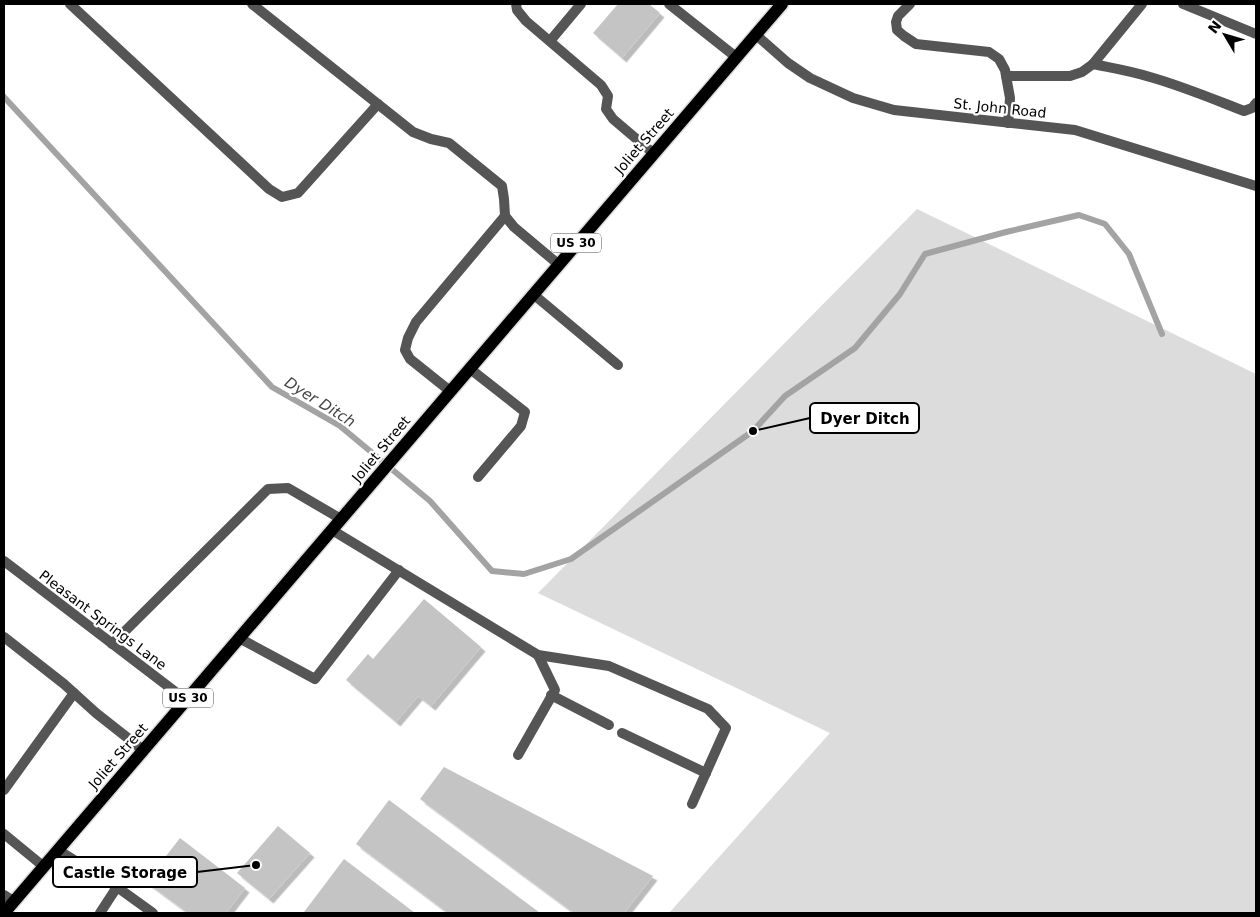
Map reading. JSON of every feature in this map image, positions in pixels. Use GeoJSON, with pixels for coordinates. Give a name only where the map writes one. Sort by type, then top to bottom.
{"type":"FeatureCollection","features":[{"type":"Feature","properties":{"kind":"main road","name":"Joliet Street"},"geometry":{"type":"LineString","coordinates":[[4,913],[9,898],[44,866],[58,850],[782,4]]}},
{"type":"Feature","properties":{"kind":"street"},"geometry":{"type":"LineString","coordinates":[[70,4],[269,189],[282,197],[298,193],[378,104]]}},
{"type":"Feature","properties":{"kind":"street"},"geometry":{"type":"LineString","coordinates":[[252,4],[412,132],[449,143],[502,186],[505,216],[514,227],[558,264]]}},
{"type":"Feature","properties":{"kind":"street"},"geometry":{"type":"LineString","coordinates":[[516,4],[517,10],[526,20],[601,84],[608,96],[606,109],[613,119],[653,154]]}},
{"type":"Feature","properties":{"kind":"street"},"geometry":{"type":"LineString","coordinates":[[550,41],[581,4]]}},
{"type":"Feature","properties":{"kind":"street"},"geometry":{"type":"LineString","coordinates":[[668,4],[736,57]]}},
{"type":"Feature","properties":{"kind":"street"},"geometry":{"type":"LineString","coordinates":[[910,4],[898,16],[896,22],[898,30],[916,44],[989,52],[999,59],[1005,70],[1010,98],[1008,123]]}},
{"type":"Feature","properties":{"kind":"street"},"geometry":{"type":"LineString","coordinates":[[1006,76],[1070,76],[1082,72],[1093,64],[1142,4]]}},
{"type":"Feature","properties":{"kind":"street"},"geometry":{"type":"LineString","coordinates":[[1183,4],[1256,34]]}},
{"type":"Feature","properties":{"kind":"street","name":"St. John Road"},"geometry":{"type":"LineString","coordinates":[[755,34],[788,63],[810,78],[854,98],[894,110],[1075,130],[1256,186]]}},
{"type":"Feature","properties":{"kind":"street"},"geometry":{"type":"LineString","coordinates":[[1093,64],[1151,77],[1180,86],[1244,111],[1252,108],[1256,103]]}},
{"type":"Feature","properties":{"kind":"street"},"geometry":{"type":"LineString","coordinates":[[450,391],[410,359],[405,350],[408,338],[416,322],[505,216]]}},
{"type":"Feature","properties":{"kind":"street"},"geometry":{"type":"LineString","coordinates":[[532,294],[618,365]]}},
{"type":"Feature","properties":{"kind":"street"},"geometry":{"type":"LineString","coordinates":[[469,368],[525,412],[521,426],[478,477]]}},
{"type":"Feature","properties":{"kind":"street"},"geometry":{"type":"LineString","coordinates":[[112,644],[268,489],[288,488],[340,519]]}},
{"type":"Feature","properties":{"kind":"street"},"geometry":{"type":"LineString","coordinates":[[332,530],[538,655],[609,666],[708,709],[726,728],[692,804]]}},
{"type":"Feature","properties":{"kind":"street","name":"Pleasant Springs Lane"},"geometry":{"type":"LineString","coordinates":[[4,561],[186,700]]}},
{"type":"Feature","properties":{"kind":"street"},"geometry":{"type":"LineString","coordinates":[[239,638],[315,679],[399,570]]}},
{"type":"Feature","properties":{"kind":"street"},"geometry":{"type":"LineString","coordinates":[[4,637],[143,750]]}},
{"type":"Feature","properties":{"kind":"street"},"geometry":{"type":"LineString","coordinates":[[518,755],[555,690],[538,655]]}},
{"type":"Feature","properties":{"kind":"street"},"geometry":{"type":"LineString","coordinates":[[4,790],[74,693]]}},
{"type":"Feature","properties":{"kind":"street"},"geometry":{"type":"LineString","coordinates":[[551,695],[609,726]]}},
{"type":"Feature","properties":{"kind":"street"},"geometry":{"type":"LineString","coordinates":[[622,733],[706,773]]}},
{"type":"Feature","properties":{"kind":"street"},"geometry":{"type":"LineString","coordinates":[[4,834],[44,866]]}},
{"type":"Feature","properties":{"kind":"street"},"geometry":{"type":"LineString","coordinates":[[58,850],[117,887],[153,913]]}},
{"type":"Feature","properties":{"kind":"street"},"geometry":{"type":"LineString","coordinates":[[100,913],[117,887]]}},
{"type":"Feature","properties":{"kind":"shaded area"},"geometry":{"type":"Polygon","coordinates":[[[917,209],[1256,374],[1256,913],[669,913],[830,733],[538,593],[917,209]]]}},
{"type":"Feature","properties":{"kind":"building"},"geometry":{"type":"Polygon","coordinates":[[[618,4],[649,4],[660,13],[622,58],[593,33],[618,4]]]}},
{"type":"Feature","properties":{"kind":"building"},"geometry":{"type":"Polygon","coordinates":[[[424,599],[481,647],[431,706],[418,696],[396,722],[346,680],[368,654],[373,659],[424,599]]]}},
{"type":"Feature","properties":{"kind":"building"},"geometry":{"type":"Polygon","coordinates":[[[444,767],[653,876],[624,913],[574,913],[420,799],[444,767]]]}},
{"type":"Feature","properties":{"kind":"building"},"geometry":{"type":"Polygon","coordinates":[[[389,800],[540,913],[448,913],[356,844],[389,800]]]}},
{"type":"Feature","properties":{"kind":"building"},"geometry":{"type":"Polygon","coordinates":[[[278,826],[310,853],[269,899],[237,873],[278,826]]]}},
{"type":"Feature","properties":{"kind":"building"},"geometry":{"type":"Polygon","coordinates":[[[180,838],[245,888],[226,913],[188,913],[146,882],[180,838]]]}},
{"type":"Feature","properties":{"kind":"building"},"geometry":{"type":"Polygon","coordinates":[[[344,859],[415,913],[304,912],[344,859]]]}},
{"type":"Feature","properties":{"kind":"waterway","name":"Dyer Ditch"},"geometry":{"type":"LineString","coordinates":[[4,97],[272,387],[340,426],[430,501],[492,571],[524,574],[571,559],[753,431],[785,396],[855,348],[900,294],[925,254],[1079,215],[1105,224],[1129,254],[1162,334]]}},
{"type":"Feature","properties":{"kind":"place","name":"Dyer Ditch"},"geometry":{"type":"Point","coordinates":[753,431]}},
{"type":"Feature","properties":{"kind":"place","name":"Castle Storage"},"geometry":{"type":"Point","coordinates":[256,865]}}]}
